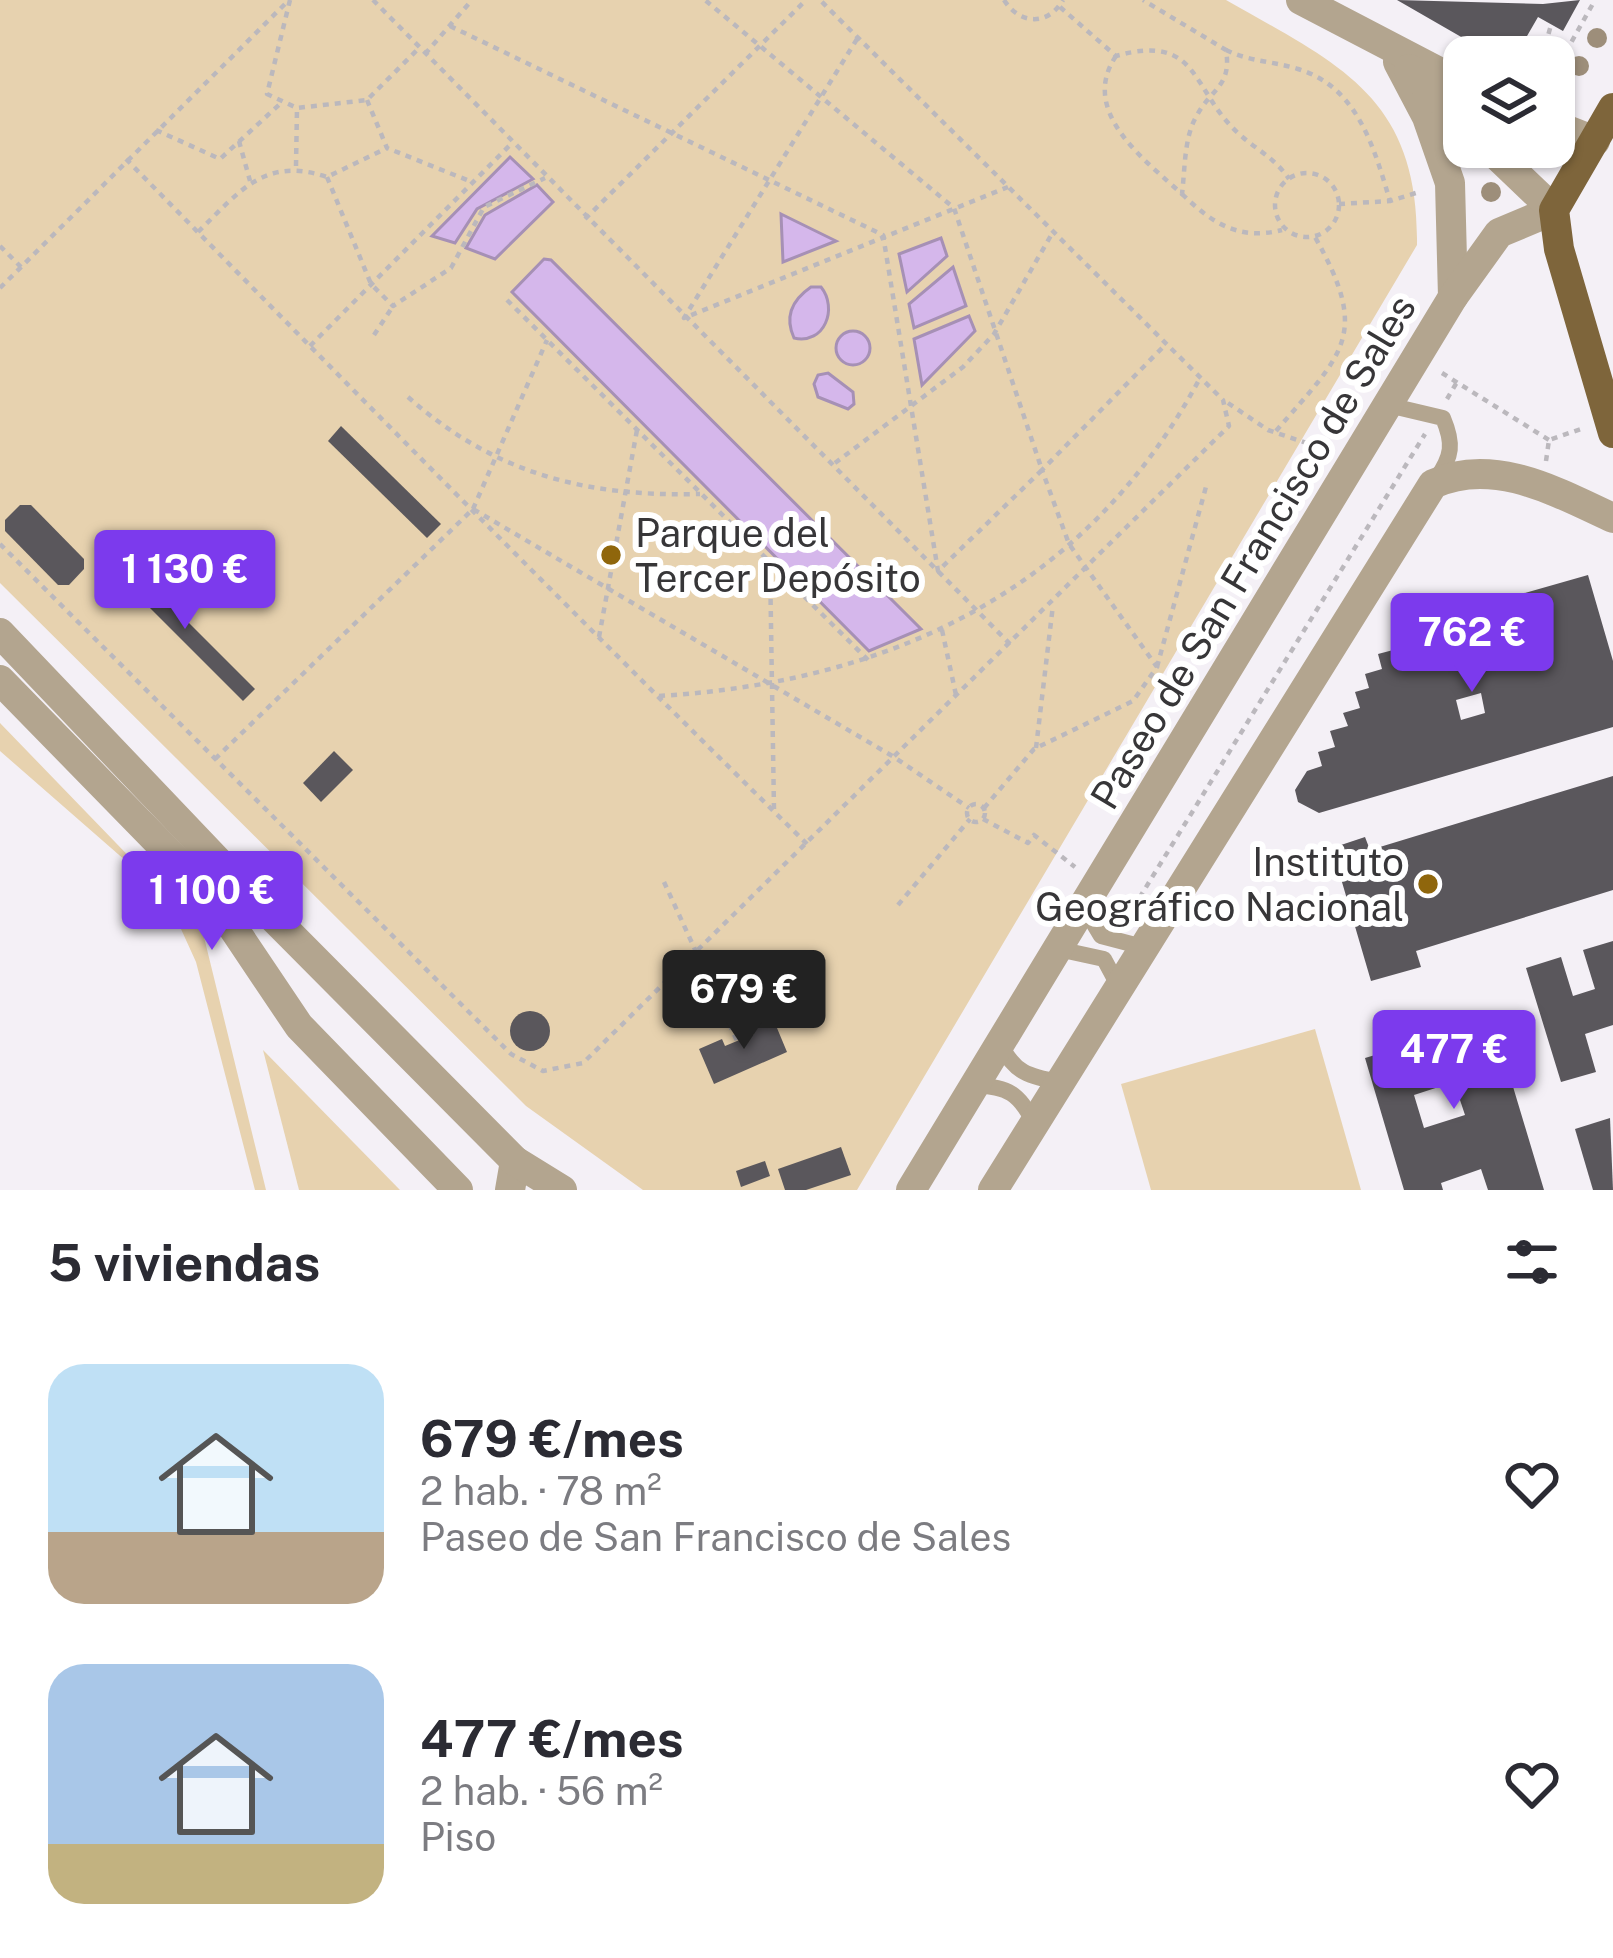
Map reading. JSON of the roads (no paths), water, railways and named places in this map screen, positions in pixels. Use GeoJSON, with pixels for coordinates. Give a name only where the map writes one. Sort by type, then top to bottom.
{"type":"FeatureCollection","features":[{"type":"Feature","properties":{"kind":"main road"},"geometry":{"type":"LineString","coordinates":[[1611,427],[1559,249],[1554,210],[1613,108]]}},
{"type":"Feature","properties":{"kind":"street"},"geometry":{"type":"LineString","coordinates":[[1301,0],[1443,75]]}},
{"type":"Feature","properties":{"kind":"street"},"geometry":{"type":"LineString","coordinates":[[1392,52],[1443,102]]}},
{"type":"Feature","properties":{"kind":"street"},"geometry":{"type":"LineString","coordinates":[[1392,52],[1427,117],[1450,183],[1454,297]]}},
{"type":"Feature","properties":{"kind":"street"},"geometry":{"type":"LineString","coordinates":[[1575,133],[1594,141]]}},
{"type":"Feature","properties":{"kind":"street"},"geometry":{"type":"LineString","coordinates":[[1510,168],[1554,210]]}},
{"type":"Feature","properties":{"kind":"street","name":"Paseo de San Francisco de Sales"},"geometry":{"type":"LineString","coordinates":[[911,1190],[1454,297],[1499,233],[1554,210]]}},
{"type":"Feature","properties":{"kind":"street"},"geometry":{"type":"LineString","coordinates":[[994,1190],[1433,484],[1460,471],[1543,485],[1613,518]]}},
{"type":"Feature","properties":{"kind":"street"},"geometry":{"type":"LineString","coordinates":[[0,633],[513,1176],[562,1190]]}},
{"type":"Feature","properties":{"kind":"street"},"geometry":{"type":"LineString","coordinates":[[0,680],[213,898],[298,1026],[458,1190]]}},
{"type":"Feature","properties":{"kind":"lane"},"geometry":{"type":"LineString","coordinates":[[1388,405],[1443,418],[1453,441],[1449,460],[1433,484]]}},
{"type":"Feature","properties":{"kind":"lane"},"geometry":{"type":"LineString","coordinates":[[1089,896],[1092,921],[1101,937],[1143,947]]}},
{"type":"Feature","properties":{"kind":"lane"},"geometry":{"type":"LineString","coordinates":[[1058,949],[1104,959],[1118,987]]}},
{"type":"Feature","properties":{"kind":"lane"},"geometry":{"type":"LineString","coordinates":[[1000,1044],[1011,1066],[1024,1075],[1059,1082]]}},
{"type":"Feature","properties":{"kind":"lane"},"geometry":{"type":"LineString","coordinates":[[975,1085],[1006,1087],[1022,1099],[1034,1123]]}},
{"type":"Feature","properties":{"kind":"place","name":"Parque del Tercer Depósito"},"geometry":{"type":"Point","coordinates":[611,555]}},
{"type":"Feature","properties":{"kind":"place","name":"Instituto Geográfico Nacional"},"geometry":{"type":"Point","coordinates":[1428,884]}}]}
